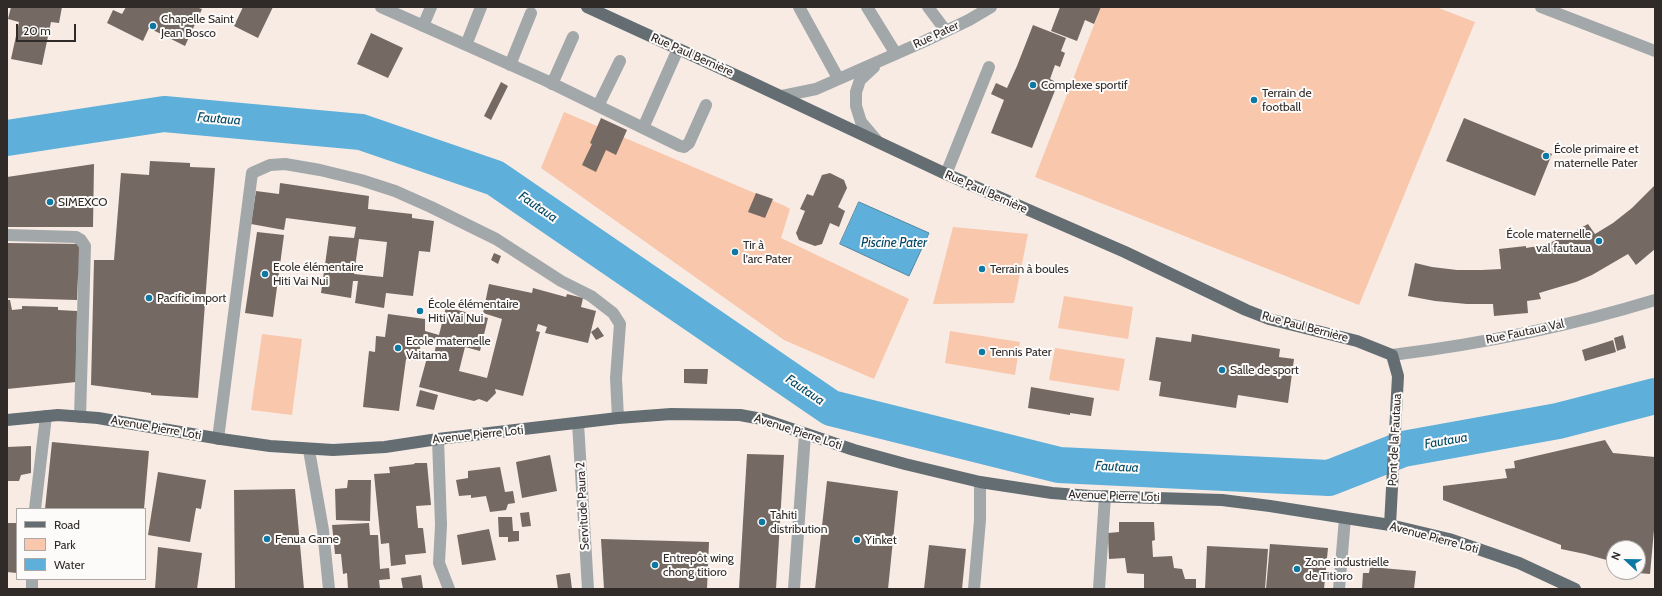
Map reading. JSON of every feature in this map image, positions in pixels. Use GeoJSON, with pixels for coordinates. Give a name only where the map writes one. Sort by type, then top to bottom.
{"type":"FeatureCollection","features":[{"type":"Feature","properties":{"kind":"main road","name":"Rue Paul Bernière"},"geometry":{"type":"LineString","coordinates":[[587,7],[782,96],[946,174],[1125,252],[1269,319],[1357,340],[1392,355]]}},
{"type":"Feature","properties":{"kind":"main road","name":"Pont de la Fautaua"},"geometry":{"type":"LineString","coordinates":[[1390,525],[1398,376],[1392,355]]}},
{"type":"Feature","properties":{"kind":"main road","name":"Avenue Pierre Loti"},"geometry":{"type":"LineString","coordinates":[[7,420],[58,415],[105,419],[218,439],[309,450],[333,450],[385,447],[438,439],[618,418],[671,414],[740,415],[762,419],[854,450],[980,482],[1052,493],[1222,500],[1390,525],[1449,540],[1519,563],[1575,589]]}},
{"type":"Feature","properties":{"kind":"street"},"geometry":{"type":"LineString","coordinates":[[381,7],[552,84],[684,147],[690,143],[706,105]]}},
{"type":"Feature","properties":{"kind":"street"},"geometry":{"type":"LineString","coordinates":[[423,26],[431,7]]}},
{"type":"Feature","properties":{"kind":"street"},"geometry":{"type":"LineString","coordinates":[[466,45],[481,7]]}},
{"type":"Feature","properties":{"kind":"street"},"geometry":{"type":"LineString","coordinates":[[799,7],[838,78]]}},
{"type":"Feature","properties":{"kind":"street"},"geometry":{"type":"LineString","coordinates":[[867,7],[896,54]]}},
{"type":"Feature","properties":{"kind":"street"},"geometry":{"type":"LineString","coordinates":[[928,7],[946,31]]}},
{"type":"Feature","properties":{"kind":"street","name":"Rue Pater"},"geometry":{"type":"LineString","coordinates":[[782,96],[816,89],[838,78],[880,62],[946,31],[991,7]]}},
{"type":"Feature","properties":{"kind":"street"},"geometry":{"type":"LineString","coordinates":[[1541,7],[1655,51]]}},
{"type":"Feature","properties":{"kind":"street"},"geometry":{"type":"LineString","coordinates":[[510,65],[531,13]]}},
{"type":"Feature","properties":{"kind":"street"},"geometry":{"type":"LineString","coordinates":[[552,84],[573,37]]}},
{"type":"Feature","properties":{"kind":"street"},"geometry":{"type":"LineString","coordinates":[[643,128],[678,49]]}},
{"type":"Feature","properties":{"kind":"street"},"geometry":{"type":"LineString","coordinates":[[598,106],[620,61]]}},
{"type":"Feature","properties":{"kind":"street","name":"Rue Pater"},"geometry":{"type":"LineString","coordinates":[[878,142],[861,122],[856,106],[856,92],[860,80],[880,62]]}},
{"type":"Feature","properties":{"kind":"street"},"geometry":{"type":"LineString","coordinates":[[946,174],[989,67]]}},
{"type":"Feature","properties":{"kind":"street"},"geometry":{"type":"LineString","coordinates":[[218,439],[252,173],[270,165],[285,164],[320,170],[361,180],[395,191],[431,206],[496,239],[561,281],[591,296],[613,312],[620,324],[616,378],[618,418]]}},
{"type":"Feature","properties":{"kind":"street"},"geometry":{"type":"LineString","coordinates":[[7,235],[76,237],[81,240],[85,246],[80,417]]}},
{"type":"Feature","properties":{"kind":"street","name":"Rue Fautaua Val"},"geometry":{"type":"LineString","coordinates":[[1392,355],[1510,336],[1624,309],[1655,300]]}},
{"type":"Feature","properties":{"kind":"street"},"geometry":{"type":"LineString","coordinates":[[35,508],[46,416]]}},
{"type":"Feature","properties":{"kind":"street","name":"Servitude Paura 2"},"geometry":{"type":"LineString","coordinates":[[578,423],[588,589]]}},
{"type":"Feature","properties":{"kind":"street"},"geometry":{"type":"LineString","coordinates":[[794,589],[804,434]]}},
{"type":"Feature","properties":{"kind":"street"},"geometry":{"type":"LineString","coordinates":[[438,439],[441,525],[438,563],[449,589]]}},
{"type":"Feature","properties":{"kind":"street"},"geometry":{"type":"LineString","coordinates":[[309,450],[323,530],[329,589]]}},
{"type":"Feature","properties":{"kind":"street"},"geometry":{"type":"LineString","coordinates":[[974,589],[980,520],[980,482]]}},
{"type":"Feature","properties":{"kind":"street"},"geometry":{"type":"LineString","coordinates":[[1099,589],[1105,496]]}},
{"type":"Feature","properties":{"kind":"street"},"geometry":{"type":"LineString","coordinates":[[1339,589],[1345,518]]}},
{"type":"Feature","properties":{"kind":"green space","name":"Terrain de football"},"geometry":{"type":"Polygon","coordinates":[[[1101,7],[1436,7],[1475,22],[1359,305],[1035,177],[1101,7]]]}},
{"type":"Feature","properties":{"kind":"green space","name":"Tir à l'arc Pater"},"geometry":{"type":"Polygon","coordinates":[[[564,112],[785,206],[790,209],[781,238],[909,299],[874,379],[784,340],[541,168],[564,112]]]}},
{"type":"Feature","properties":{"kind":"green space","name":"Terrain à boules"},"geometry":{"type":"Polygon","coordinates":[[[953,227],[1028,234],[1014,303],[933,304],[953,227]]]}},
{"type":"Feature","properties":{"kind":"green space"},"geometry":{"type":"Polygon","coordinates":[[[1064,296],[1133,307],[1128,339],[1058,328],[1064,296]]]}},
{"type":"Feature","properties":{"kind":"green space","name":"Tennis Pater"},"geometry":{"type":"Polygon","coordinates":[[[950,331],[1020,342],[1015,375],[945,363],[950,331]]]}},
{"type":"Feature","properties":{"kind":"green space"},"geometry":{"type":"Polygon","coordinates":[[[262,334],[302,339],[292,415],[251,410],[262,334]]]}},
{"type":"Feature","properties":{"kind":"green space"},"geometry":{"type":"Polygon","coordinates":[[[1055,348],[1125,359],[1119,391],[1049,380],[1055,348]]]}},
{"type":"Feature","properties":{"kind":"water","name":"Piscine Pater"},"geometry":{"type":"Polygon","coordinates":[[[859,202],[929,233],[909,276],[840,244],[859,202]]]}},
{"type":"Feature","properties":{"kind":"building"},"geometry":{"type":"Polygon","coordinates":[[[11,7],[62,7],[59,23],[51,22],[42,65],[11,59],[19,22],[8,19],[11,7]]]}},
{"type":"Feature","properties":{"kind":"building","name":"Chapelle Saint Jean Bosco"},"geometry":{"type":"Polygon","coordinates":[[[126,7],[196,7],[202,9],[185,46],[149,28],[143,41],[107,23],[113,10],[122,14],[126,7]]]}},
{"type":"Feature","properties":{"kind":"building"},"geometry":{"type":"Polygon","coordinates":[[[243,7],[273,7],[258,38],[234,26],[243,7]]]}},
{"type":"Feature","properties":{"kind":"building"},"geometry":{"type":"Polygon","coordinates":[[[1060,7],[1101,7],[1094,24],[1085,20],[1077,41],[1051,31],[1060,7]]]}},
{"type":"Feature","properties":{"kind":"building","name":"Complexe sportif"},"geometry":{"type":"Polygon","coordinates":[[[1033,25],[1066,38],[1061,51],[1065,53],[1060,67],[1055,65],[1050,79],[1058,83],[1032,148],[991,133],[1004,100],[991,94],[996,83],[1007,88],[1033,25]]]}},
{"type":"Feature","properties":{"kind":"building"},"geometry":{"type":"Polygon","coordinates":[[[371,33],[403,48],[388,78],[357,64],[371,33]]]}},
{"type":"Feature","properties":{"kind":"building"},"geometry":{"type":"Polygon","coordinates":[[[501,82],[508,86],[491,120],[484,116],[501,82]]]}},
{"type":"Feature","properties":{"kind":"building"},"geometry":{"type":"Polygon","coordinates":[[[601,118],[627,130],[616,155],[606,150],[596,172],[582,165],[592,144],[590,143],[601,118]]]}},
{"type":"Feature","properties":{"kind":"building","name":"École maternelle val fautaua"},"geometry":{"type":"Polygon","coordinates":[[[1464,118],[1552,154],[1535,196],[1446,161],[1464,118]]]}},
{"type":"Feature","properties":{"kind":"building","name":"Pacific import"},"geometry":{"type":"Polygon","coordinates":[[[150,161],[190,163],[190,167],[215,168],[198,398],[151,395],[151,393],[91,385],[94,260],[114,260],[121,173],[149,175],[150,161]]]}},
{"type":"Feature","properties":{"kind":"building","name":"SIMEXCO"},"geometry":{"type":"Polygon","coordinates":[[[94,164],[93,227],[7,227],[7,177],[94,164]]]}},
{"type":"Feature","properties":{"kind":"building","name":"Piscine Pater"},"geometry":{"type":"Polygon","coordinates":[[[830,173],[844,180],[847,188],[838,207],[845,211],[839,227],[830,223],[822,244],[815,246],[799,240],[796,233],[805,211],[800,209],[807,194],[813,196],[822,175],[830,173]]]}},
{"type":"Feature","properties":{"kind":"building"},"geometry":{"type":"Polygon","coordinates":[[[280,183],[369,196],[368,209],[412,214],[412,218],[434,221],[430,252],[419,251],[413,296],[386,293],[384,308],[355,303],[358,281],[353,281],[351,298],[321,293],[329,236],[354,238],[356,227],[286,218],[284,230],[251,224],[256,191],[279,194],[280,183]],[[359,239],[354,274],[383,277],[387,242],[359,239]]]}},
{"type":"Feature","properties":{"kind":"building","name":"École maternelle val fautaua"},"geometry":{"type":"Polygon","coordinates":[[[1655,185],[1655,249],[1636,265],[1628,254],[1592,275],[1576,282],[1539,293],[1541,299],[1527,301],[1528,313],[1494,316],[1493,304],[1467,304],[1435,301],[1408,296],[1415,263],[1457,270],[1501,269],[1499,249],[1526,246],[1526,248],[1544,245],[1564,237],[1588,224],[1595,234],[1613,223],[1632,208],[1655,185]]]}},
{"type":"Feature","properties":{"kind":"building"},"geometry":{"type":"Polygon","coordinates":[[[756,193],[773,199],[765,218],[748,212],[756,193]]]}},
{"type":"Feature","properties":{"kind":"building","name":"Ecole élémentaire Hiti Vai Nui"},"geometry":{"type":"Polygon","coordinates":[[[257,232],[284,235],[273,317],[245,313],[257,232]]]}},
{"type":"Feature","properties":{"kind":"building"},"geometry":{"type":"Polygon","coordinates":[[[7,243],[81,244],[82,275],[78,276],[77,300],[7,298],[7,243]]]}},
{"type":"Feature","properties":{"kind":"building"},"geometry":{"type":"Polygon","coordinates":[[[494,253],[501,256],[498,264],[491,260],[494,253]]]}},
{"type":"Feature","properties":{"kind":"building","name":"Ecole maternelle Vaitama"},"geometry":{"type":"Polygon","coordinates":[[[489,284],[532,293],[533,288],[566,297],[567,294],[583,298],[581,307],[596,311],[588,343],[545,333],[547,327],[538,324],[536,331],[540,332],[523,396],[495,389],[496,393],[487,402],[479,399],[474,401],[419,387],[428,354],[434,355],[436,345],[421,341],[420,349],[417,349],[416,361],[406,359],[399,411],[363,407],[369,351],[375,352],[376,336],[385,337],[388,314],[425,319],[425,331],[439,335],[446,307],[488,318],[480,351],[465,347],[459,371],[487,378],[502,319],[483,313],[489,284]]]}},
{"type":"Feature","properties":{"kind":"building"},"geometry":{"type":"Polygon","coordinates":[[[7,300],[10,300],[12,310],[22,309],[22,306],[58,307],[58,310],[77,311],[76,382],[7,389],[7,300]]]}},
{"type":"Feature","properties":{"kind":"building"},"geometry":{"type":"Polygon","coordinates":[[[598,327],[604,336],[596,340],[591,332],[598,327]]]}},
{"type":"Feature","properties":{"kind":"building","name":"Salle de sport"},"geometry":{"type":"Polygon","coordinates":[[[1192,334],[1280,349],[1279,357],[1294,359],[1288,403],[1238,395],[1236,408],[1159,396],[1161,382],[1149,380],[1156,337],[1191,342],[1192,334]]]}},
{"type":"Feature","properties":{"kind":"building"},"geometry":{"type":"Polygon","coordinates":[[[1623,335],[1626,348],[1617,351],[1614,338],[1623,335]]]}},
{"type":"Feature","properties":{"kind":"building"},"geometry":{"type":"Polygon","coordinates":[[[1613,340],[1616,352],[1585,361],[1582,350],[1613,340]]]}},
{"type":"Feature","properties":{"kind":"building"},"geometry":{"type":"Polygon","coordinates":[[[684,369],[708,369],[707,384],[684,383],[684,369]]]}},
{"type":"Feature","properties":{"kind":"building"},"geometry":{"type":"Polygon","coordinates":[[[1031,387],[1094,398],[1091,416],[1070,413],[1070,415],[1028,408],[1031,387]]]}},
{"type":"Feature","properties":{"kind":"building","name":"Ecole maternelle Vaitama"},"geometry":{"type":"Polygon","coordinates":[[[420,390],[438,395],[434,410],[416,406],[420,390]]]}},
{"type":"Feature","properties":{"kind":"building"},"geometry":{"type":"Polygon","coordinates":[[[1605,440],[1613,453],[1655,457],[1655,519],[1650,574],[1646,574],[1646,540],[1606,540],[1606,560],[1561,549],[1561,545],[1443,500],[1443,486],[1507,478],[1505,469],[1515,468],[1514,461],[1605,440]]]}},
{"type":"Feature","properties":{"kind":"building"},"geometry":{"type":"Polygon","coordinates":[[[52,442],[149,451],[144,508],[45,508],[52,442]]]}},
{"type":"Feature","properties":{"kind":"building"},"geometry":{"type":"Polygon","coordinates":[[[31,446],[31,473],[21,475],[19,481],[7,481],[7,447],[31,446]]]}},
{"type":"Feature","properties":{"kind":"building","name":"Tahiti distribution"},"geometry":{"type":"Polygon","coordinates":[[[747,454],[784,455],[776,589],[739,589],[747,454]]]}},
{"type":"Feature","properties":{"kind":"building"},"geometry":{"type":"Polygon","coordinates":[[[550,455],[557,491],[522,498],[516,462],[550,455]]]}},
{"type":"Feature","properties":{"kind":"building"},"geometry":{"type":"Polygon","coordinates":[[[414,463],[427,463],[431,505],[416,506],[418,528],[423,528],[426,553],[405,555],[406,564],[391,566],[389,543],[381,544],[374,474],[390,473],[389,467],[415,464],[414,463]]]}},
{"type":"Feature","properties":{"kind":"building"},"geometry":{"type":"Polygon","coordinates":[[[500,467],[505,492],[513,491],[515,503],[508,504],[506,510],[490,512],[486,496],[471,498],[471,495],[459,496],[456,480],[468,478],[468,471],[500,467]]]}},
{"type":"Feature","properties":{"kind":"building"},"geometry":{"type":"Polygon","coordinates":[[[158,472],[206,480],[201,509],[196,508],[190,542],[148,535],[158,472]]]}},
{"type":"Feature","properties":{"kind":"building"},"geometry":{"type":"Polygon","coordinates":[[[348,480],[371,480],[370,521],[336,520],[335,489],[347,488],[348,480]]]}},
{"type":"Feature","properties":{"kind":"building","name":"Yinket"},"geometry":{"type":"Polygon","coordinates":[[[827,481],[898,491],[888,589],[815,589],[827,481]]]}},
{"type":"Feature","properties":{"kind":"building","name":"Fenua Game"},"geometry":{"type":"Polygon","coordinates":[[[295,489],[304,589],[235,589],[234,490],[295,489]]]}},
{"type":"Feature","properties":{"kind":"building"},"geometry":{"type":"Polygon","coordinates":[[[529,512],[531,526],[522,527],[520,513],[529,512]]]}},
{"type":"Feature","properties":{"kind":"building"},"geometry":{"type":"Polygon","coordinates":[[[498,517],[512,517],[513,531],[519,531],[519,541],[508,542],[508,537],[499,537],[498,517]]]}},
{"type":"Feature","properties":{"kind":"building"},"geometry":{"type":"Polygon","coordinates":[[[1119,522],[1154,522],[1155,540],[1152,541],[1153,557],[1172,556],[1174,568],[1182,569],[1185,579],[1196,579],[1196,589],[1144,589],[1144,574],[1127,573],[1125,558],[1109,559],[1108,533],[1119,532],[1119,522]]]}},
{"type":"Feature","properties":{"kind":"building"},"geometry":{"type":"Polygon","coordinates":[[[7,523],[16,523],[16,573],[7,572],[7,523]]]}},
{"type":"Feature","properties":{"kind":"building"},"geometry":{"type":"Polygon","coordinates":[[[369,523],[370,535],[378,535],[380,569],[389,568],[390,579],[379,580],[380,589],[348,589],[347,573],[343,574],[341,554],[335,554],[332,525],[369,523]]]}},
{"type":"Feature","properties":{"kind":"building"},"geometry":{"type":"Polygon","coordinates":[[[489,529],[496,560],[462,565],[457,535],[489,529]]]}},
{"type":"Feature","properties":{"kind":"building","name":"Entrepôt wing chong titioro"},"geometry":{"type":"Polygon","coordinates":[[[601,539],[709,542],[707,589],[604,589],[601,539]]]}},
{"type":"Feature","properties":{"kind":"building","name":"Zone industrielle de Titioro"},"geometry":{"type":"Polygon","coordinates":[[[1270,544],[1328,548],[1324,589],[1266,589],[1270,544]]]}},
{"type":"Feature","properties":{"kind":"building","name":"Yinket"},"geometry":{"type":"Polygon","coordinates":[[[929,545],[966,549],[962,589],[924,589],[929,545]]]}},
{"type":"Feature","properties":{"kind":"building"},"geometry":{"type":"Polygon","coordinates":[[[1207,546],[1268,549],[1265,589],[1205,589],[1207,546]]]}},
{"type":"Feature","properties":{"kind":"building"},"geometry":{"type":"Polygon","coordinates":[[[158,547],[202,553],[197,589],[155,589],[158,547]]]}},
{"type":"Feature","properties":{"kind":"building","name":"Zone industrielle de Titioro"},"geometry":{"type":"Polygon","coordinates":[[[1370,567],[1416,571],[1414,589],[1362,589],[1363,573],[1369,573],[1370,567]]]}},
{"type":"Feature","properties":{"kind":"building"},"geometry":{"type":"Polygon","coordinates":[[[570,573],[572,589],[558,589],[556,575],[570,573]]]}},
{"type":"Feature","properties":{"kind":"building"},"geometry":{"type":"Polygon","coordinates":[[[421,575],[423,588],[403,589],[401,578],[421,575]]]}},
{"type":"Feature","properties":{"kind":"waterway","name":"Fautaua"},"geometry":{"type":"LineString","coordinates":[[7,138],[164,114],[361,132],[495,178],[831,408],[1059,465],[1329,478],[1403,449],[1558,421],[1655,396]]}},
{"type":"Feature","properties":{"kind":"place","name":"Chapelle Saint Jean Bosco"},"geometry":{"type":"Point","coordinates":[153,26]}},
{"type":"Feature","properties":{"kind":"place","name":"Complexe sportif"},"geometry":{"type":"Point","coordinates":[1033,85]}},
{"type":"Feature","properties":{"kind":"place","name":"Terrain de football"},"geometry":{"type":"Point","coordinates":[1254,100]}},
{"type":"Feature","properties":{"kind":"place","name":"École primaire et maternelle Pater"},"geometry":{"type":"Point","coordinates":[1546,156]}},
{"type":"Feature","properties":{"kind":"place","name":"SIMEXCO"},"geometry":{"type":"Point","coordinates":[50,202]}},
{"type":"Feature","properties":{"kind":"place","name":"École maternelle val fautaua"},"geometry":{"type":"Point","coordinates":[1599,241]}},
{"type":"Feature","properties":{"kind":"place","name":"Tir à l'arc Pater"},"geometry":{"type":"Point","coordinates":[735,252]}},
{"type":"Feature","properties":{"kind":"place","name":"Terrain à boules"},"geometry":{"type":"Point","coordinates":[982,269]}},
{"type":"Feature","properties":{"kind":"place","name":"Ecole élémentaire Hiti Vai Nui"},"geometry":{"type":"Point","coordinates":[265,274]}},
{"type":"Feature","properties":{"kind":"place","name":"Pacific import"},"geometry":{"type":"Point","coordinates":[149,298]}},
{"type":"Feature","properties":{"kind":"place","name":"École élémentaire Hiti Vai Nui"},"geometry":{"type":"Point","coordinates":[420,311]}},
{"type":"Feature","properties":{"kind":"place","name":"Ecole maternelle Vaitama"},"geometry":{"type":"Point","coordinates":[398,348]}},
{"type":"Feature","properties":{"kind":"place","name":"Tennis Pater"},"geometry":{"type":"Point","coordinates":[982,352]}},
{"type":"Feature","properties":{"kind":"place","name":"Salle de sport"},"geometry":{"type":"Point","coordinates":[1222,370]}},
{"type":"Feature","properties":{"kind":"place","name":"Tahiti distribution"},"geometry":{"type":"Point","coordinates":[762,522]}},
{"type":"Feature","properties":{"kind":"place","name":"Fenua Game"},"geometry":{"type":"Point","coordinates":[267,539]}},
{"type":"Feature","properties":{"kind":"place","name":"Yinket"},"geometry":{"type":"Point","coordinates":[857,540]}},
{"type":"Feature","properties":{"kind":"place","name":"Entrepôt wing chong titioro"},"geometry":{"type":"Point","coordinates":[655,565]}},
{"type":"Feature","properties":{"kind":"place","name":"Zone industrielle de Titioro"},"geometry":{"type":"Point","coordinates":[1297,569]}}]}
